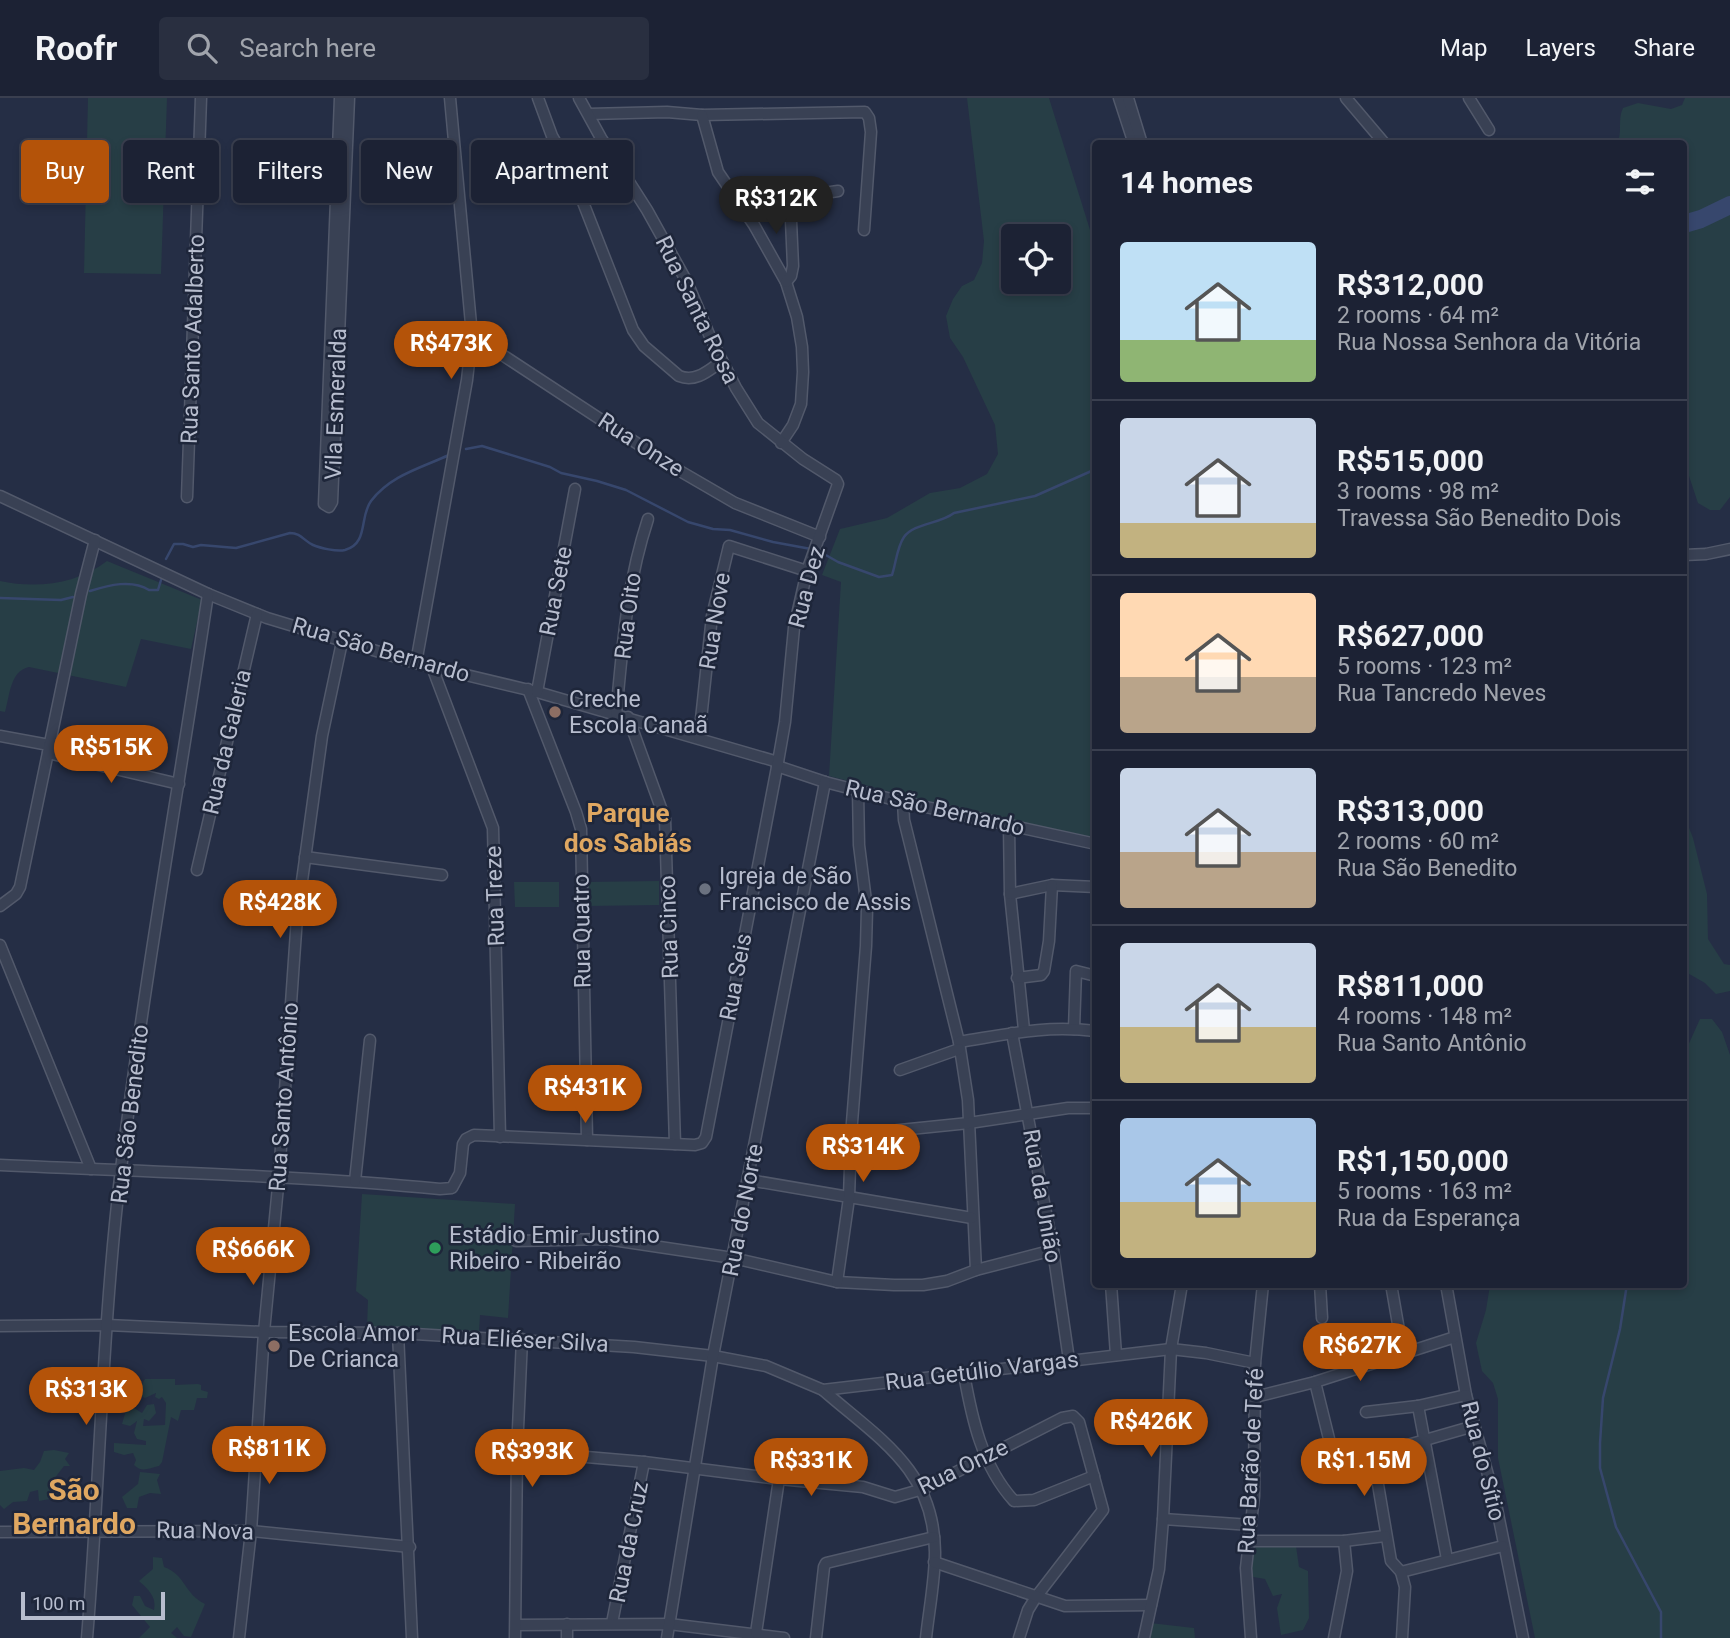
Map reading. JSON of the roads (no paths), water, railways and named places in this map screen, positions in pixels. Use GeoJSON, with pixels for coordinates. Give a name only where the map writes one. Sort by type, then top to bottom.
{"type":"FeatureCollection","features":[{"type":"Feature","properties":{"kind":"street","name":"Rua Santo Adalberto"},"geometry":{"type":"LineString","coordinates":[[187,497],[201,98]]}},
{"type":"Feature","properties":{"kind":"street","name":"Vila Esmeralda"},"geometry":{"type":"LineString","coordinates":[[340,98],[341,140]]}},
{"type":"Feature","properties":{"kind":"street","name":"Vila Esmeralda"},"geometry":{"type":"LineString","coordinates":[[345,140],[349,98]]}},
{"type":"Feature","properties":{"kind":"street"},"geometry":{"type":"LineString","coordinates":[[416,663],[467,380],[472,335],[450,98]]}},
{"type":"Feature","properties":{"kind":"street"},"geometry":{"type":"LineString","coordinates":[[538,98],[639,338],[662,363],[685,379],[698,377],[722,361]]}},
{"type":"Feature","properties":{"kind":"street","name":"Rua Santa Rosa"},"geometry":{"type":"LineString","coordinates":[[579,98],[687,282],[722,361],[758,423],[781,443]]}},
{"type":"Feature","properties":{"kind":"street"},"geometry":{"type":"LineString","coordinates":[[666,98],[667,111]]}},
{"type":"Feature","properties":{"kind":"street"},"geometry":{"type":"LineString","coordinates":[[1119,98],[1133,140]]}},
{"type":"Feature","properties":{"kind":"street"},"geometry":{"type":"LineString","coordinates":[[1128,98],[1141,140]]}},
{"type":"Feature","properties":{"kind":"street"},"geometry":{"type":"LineString","coordinates":[[1346,98],[1382,140]]}},
{"type":"Feature","properties":{"kind":"street"},"geometry":{"type":"LineString","coordinates":[[1469,98],[1489,130]]}},
{"type":"Feature","properties":{"kind":"street"},"geometry":{"type":"LineString","coordinates":[[589,114],[667,111],[702,115],[865,112],[869,118],[871,132],[864,230]]}},
{"type":"Feature","properties":{"kind":"street"},"geometry":{"type":"LineString","coordinates":[[702,115],[718,172],[754,225],[786,282],[797,317],[802,346],[801,404],[793,425],[781,443]]}},
{"type":"Feature","properties":{"kind":"street","name":"Vila Esmeralda"},"geometry":{"type":"LineString","coordinates":[[342,169],[332,502],[329,507],[324,504],[342,169]]}},
{"type":"Feature","properties":{"kind":"street"},"geometry":{"type":"LineString","coordinates":[[735,198],[790,198],[838,191]]}},
{"type":"Feature","properties":{"kind":"street"},"geometry":{"type":"LineString","coordinates":[[786,282],[791,276],[793,266],[790,198]]}},
{"type":"Feature","properties":{"kind":"street","name":"Rua Onze"},"geometry":{"type":"LineString","coordinates":[[472,335],[662,460],[735,503],[818,541]]}},
{"type":"Feature","properties":{"kind":"street","name":"Rua Dez"},"geometry":{"type":"LineString","coordinates":[[777,764],[785,722],[794,628],[807,571],[838,489],[836,480],[781,443]]}},
{"type":"Feature","properties":{"kind":"street","name":"Rua Sete"},"geometry":{"type":"LineString","coordinates":[[532,691],[575,489]]}},
{"type":"Feature","properties":{"kind":"street","name":"Rua São Bernardo"},"geometry":{"type":"LineString","coordinates":[[0,496],[208,594],[257,614],[342,642],[628,717],[858,791],[1092,843]]}},
{"type":"Feature","properties":{"kind":"street","name":"Rua Oito"},"geometry":{"type":"LineString","coordinates":[[616,714],[626,605],[636,556],[648,519]]}},
{"type":"Feature","properties":{"kind":"street"},"geometry":{"type":"LineString","coordinates":[[0,906],[16,894],[20,887],[81,594],[95,540]]}},
{"type":"Feature","properties":{"kind":"street","name":"Rua Nove"},"geometry":{"type":"LineString","coordinates":[[699,738],[712,615],[729,545],[807,571]]}},
{"type":"Feature","properties":{"kind":"street"},"geometry":{"type":"LineString","coordinates":[[1687,555],[1730,549]]}},
{"type":"Feature","properties":{"kind":"street","name":"Rua São Benedito"},"geometry":{"type":"LineString","coordinates":[[87,1638],[107,1325],[121,1171],[208,594]]}},
{"type":"Feature","properties":{"kind":"street","name":"Rua da Galeria"},"geometry":{"type":"LineString","coordinates":[[197,870],[257,614]]}},
{"type":"Feature","properties":{"kind":"street","name":"Rua Santo Antônio"},"geometry":{"type":"LineString","coordinates":[[239,1638],[251,1531],[297,917],[322,736],[342,642]]}},
{"type":"Feature","properties":{"kind":"street","name":"Rua Treze"},"geometry":{"type":"LineString","coordinates":[[432,667],[493,828],[500,1137]]}},
{"type":"Feature","properties":{"kind":"street","name":"Rua Quatro"},"geometry":{"type":"LineString","coordinates":[[532,691],[581,830],[587,1140]]}},
{"type":"Feature","properties":{"kind":"street","name":"Rua Cinco"},"geometry":{"type":"LineString","coordinates":[[628,717],[665,819],[675,1144]]}},
{"type":"Feature","properties":{"kind":"street"},"geometry":{"type":"LineString","coordinates":[[0,736],[162,782],[179,784]]}},
{"type":"Feature","properties":{"kind":"street","name":"Rua Seis"},"geometry":{"type":"LineString","coordinates":[[675,1144],[695,1145],[706,1138],[777,764]]}},
{"type":"Feature","properties":{"kind":"street","name":"Rua do Norte"},"geometry":{"type":"LineString","coordinates":[[667,1638],[713,1356],[825,782]]}},
{"type":"Feature","properties":{"kind":"street"},"geometry":{"type":"LineString","coordinates":[[837,1282],[849,1198],[867,909],[859,845],[858,791]]}},
{"type":"Feature","properties":{"kind":"street"},"geometry":{"type":"LineString","coordinates":[[903,802],[904,820],[959,1045],[969,1123],[976,1270]]}},
{"type":"Feature","properties":{"kind":"street"},"geometry":{"type":"LineString","coordinates":[[1009,826],[1010,894],[1024,1030]]}},
{"type":"Feature","properties":{"kind":"street"},"geometry":{"type":"LineString","coordinates":[[305,857],[442,874]]}},
{"type":"Feature","properties":{"kind":"street"},"geometry":{"type":"LineString","coordinates":[[1010,894],[1052,885],[1092,886]]}},
{"type":"Feature","properties":{"kind":"street"},"geometry":{"type":"LineString","coordinates":[[1017,978],[1041,975],[1044,971],[1049,941],[1052,885]]}},
{"type":"Feature","properties":{"kind":"street"},"geometry":{"type":"LineString","coordinates":[[0,945],[91,1169]]}},
{"type":"Feature","properties":{"kind":"street"},"geometry":{"type":"LineString","coordinates":[[1074,1029],[1076,971],[1092,975]]}},
{"type":"Feature","properties":{"kind":"street"},"geometry":{"type":"LineString","coordinates":[[900,1070],[959,1045],[1024,1030],[1092,1031]]}},
{"type":"Feature","properties":{"kind":"street","name":"Rua da União"},"geometry":{"type":"LineString","coordinates":[[1012,1033],[1053,1250],[1069,1360]]}},
{"type":"Feature","properties":{"kind":"street"},"geometry":{"type":"LineString","coordinates":[[355,1181],[370,1040]]}},
{"type":"Feature","properties":{"kind":"street"},"geometry":{"type":"LineString","coordinates":[[851,1135],[969,1123],[1028,1113],[1092,1108]]}},
{"type":"Feature","properties":{"kind":"street"},"geometry":{"type":"LineString","coordinates":[[0,1165],[279,1176],[440,1189],[452,1188],[460,1173],[463,1144],[466,1139],[474,1136],[675,1144]]}},
{"type":"Feature","properties":{"kind":"street"},"geometry":{"type":"LineString","coordinates":[[749,1181],[972,1218]]}},
{"type":"Feature","properties":{"kind":"street"},"geometry":{"type":"LineString","coordinates":[[516,1241],[606,1239],[733,1258],[837,1282],[923,1285],[947,1281],[976,1270],[1053,1250]]}},
{"type":"Feature","properties":{"kind":"street"},"geometry":{"type":"LineString","coordinates":[[1111,1288],[1116,1355]]}},
{"type":"Feature","properties":{"kind":"street"},"geometry":{"type":"LineString","coordinates":[[1144,1638],[1159,1569],[1164,1519],[1171,1349],[1181,1288]]}},
{"type":"Feature","properties":{"kind":"street","name":"Rua Barão de Tefé"},"geometry":{"type":"LineString","coordinates":[[1251,1638],[1247,1598],[1254,1496],[1255,1363],[1263,1288]]}},
{"type":"Feature","properties":{"kind":"street"},"geometry":{"type":"LineString","coordinates":[[1320,1288],[1322,1318]]}},
{"type":"Feature","properties":{"kind":"street"},"geometry":{"type":"LineString","coordinates":[[1392,1288],[1403,1353]]}},
{"type":"Feature","properties":{"kind":"street","name":"Rua do Sítio"},"geometry":{"type":"LineString","coordinates":[[1447,1288],[1466,1395],[1496,1504],[1523,1638]]}},
{"type":"Feature","properties":{"kind":"street","name":"Rua Eliéser Silva"},"geometry":{"type":"LineString","coordinates":[[0,1326],[107,1325],[264,1332],[398,1333],[634,1347],[713,1356]]}},
{"type":"Feature","properties":{"kind":"street"},"geometry":{"type":"LineString","coordinates":[[398,1333],[410,1547],[412,1638]]}},
{"type":"Feature","properties":{"kind":"street"},"geometry":{"type":"LineString","coordinates":[[1255,1397],[1315,1382],[1455,1337]]}},
{"type":"Feature","properties":{"kind":"street"},"geometry":{"type":"LineString","coordinates":[[516,1638],[517,1451],[522,1339]]}},
{"type":"Feature","properties":{"kind":"street","name":"Rua Getúlio Vargas"},"geometry":{"type":"LineString","coordinates":[[713,1356],[766,1367],[822,1390],[1171,1349],[1255,1363]]}},
{"type":"Feature","properties":{"kind":"street"},"geometry":{"type":"LineString","coordinates":[[964,1374],[972,1418],[985,1456],[1014,1501],[1026,1502],[1094,1476],[1103,1510],[1036,1597],[1028,1610],[1019,1638]]}},
{"type":"Feature","properties":{"kind":"street"},"geometry":{"type":"LineString","coordinates":[[1315,1382],[1337,1462],[1373,1455],[1474,1426]]}},
{"type":"Feature","properties":{"kind":"street"},"geometry":{"type":"LineString","coordinates":[[822,1390],[901,1459],[923,1489],[931,1513],[934,1537],[926,1638]]}},
{"type":"Feature","properties":{"kind":"street"},"geometry":{"type":"LineString","coordinates":[[1366,1412],[1418,1406],[1466,1395]]}},
{"type":"Feature","properties":{"kind":"street"},"geometry":{"type":"LineString","coordinates":[[1418,1406],[1447,1559]]}},
{"type":"Feature","properties":{"kind":"street","name":"Rua Onze"},"geometry":{"type":"LineString","coordinates":[[517,1451],[644,1462],[872,1488],[895,1497],[923,1489],[1062,1418],[1073,1416],[1079,1422],[1094,1476]]}},
{"type":"Feature","properties":{"kind":"street"},"geometry":{"type":"LineString","coordinates":[[1373,1455],[1391,1561],[1401,1572],[1405,1587],[1402,1638]]}},
{"type":"Feature","properties":{"kind":"street","name":"Rua da Cruz"},"geometry":{"type":"LineString","coordinates":[[612,1622],[644,1462]]}},
{"type":"Feature","properties":{"kind":"street"},"geometry":{"type":"LineString","coordinates":[[756,1633],[779,1479]]}},
{"type":"Feature","properties":{"kind":"street"},"geometry":{"type":"LineString","coordinates":[[1164,1519],[1251,1525]]}},
{"type":"Feature","properties":{"kind":"street","name":"Rua Nova"},"geometry":{"type":"LineString","coordinates":[[0,1532],[251,1531],[410,1547]]}},
{"type":"Feature","properties":{"kind":"street"},"geometry":{"type":"LineString","coordinates":[[1249,1541],[1344,1542],[1385,1536]]}},
{"type":"Feature","properties":{"kind":"street"},"geometry":{"type":"LineString","coordinates":[[816,1638],[826,1563],[934,1537]]}},
{"type":"Feature","properties":{"kind":"street"},"geometry":{"type":"LineString","coordinates":[[1334,1638],[1347,1571],[1344,1542]]}},
{"type":"Feature","properties":{"kind":"street"},"geometry":{"type":"LineString","coordinates":[[1401,1572],[1503,1546]]}},
{"type":"Feature","properties":{"kind":"street"},"geometry":{"type":"LineString","coordinates":[[934,1562],[1065,1606],[1151,1605]]}},
{"type":"Feature","properties":{"kind":"street"},"geometry":{"type":"LineString","coordinates":[[516,1625],[669,1623],[784,1638]]}},
{"type":"Feature","properties":{"kind":"street"},"geometry":{"type":"LineString","coordinates":[[567,1624],[567,1638]]}},
{"type":"Feature","properties":{"kind":"waterway"},"geometry":{"type":"LineString","coordinates":[[1687,223],[1730,205]]}},
{"type":"Feature","properties":{"kind":"waterway"},"geometry":{"type":"LineString","coordinates":[[466,449],[482,446],[550,467],[561,473],[626,490],[688,522],[811,549]]}},
{"type":"Feature","properties":{"kind":"waterway"},"geometry":{"type":"LineString","coordinates":[[166,559],[174,544],[236,548],[290,533],[320,547],[345,550],[358,542],[367,507],[379,492],[407,473],[449,455]]}},
{"type":"Feature","properties":{"kind":"waterway"},"geometry":{"type":"LineString","coordinates":[[817,550],[838,562],[879,577],[892,575],[898,550],[908,532],[954,513],[1035,496],[1092,471]]}},
{"type":"Feature","properties":{"kind":"waterway"},"geometry":{"type":"LineString","coordinates":[[90,591],[128,584],[158,590],[161,580]]}},
{"type":"Feature","properties":{"kind":"waterway"},"geometry":{"type":"LineString","coordinates":[[0,598],[61,600],[73,597]]}},
{"type":"Feature","properties":{"kind":"waterway"},"geometry":{"type":"LineString","coordinates":[[1626,1288],[1620,1329],[1603,1398],[1600,1468],[1616,1527],[1661,1612],[1661,1638]]}},
{"type":"Feature","properties":{"kind":"place","name":"Creche Escola Canaã"},"geometry":{"type":"Point","coordinates":[555,712]}},
{"type":"Feature","properties":{"kind":"place","name":"Igreja de São Francisco de Assis"},"geometry":{"type":"Point","coordinates":[705,889]}},
{"type":"Feature","properties":{"kind":"place","name":"Estádio Emir Justino Ribeiro - Ribeirão"},"geometry":{"type":"Point","coordinates":[435,1248]}},
{"type":"Feature","properties":{"kind":"place","name":"Escola Amor De Crianca"},"geometry":{"type":"Point","coordinates":[274,1346]}},
{"type":"Feature","properties":{"kind":"district","name":"Parque dos Sabiás"},"geometry":{"type":"Point","coordinates":[628,828]}},
{"type":"Feature","properties":{"kind":"district","name":"São Bernardo"},"geometry":{"type":"Point","coordinates":[74,1506]}}]}
